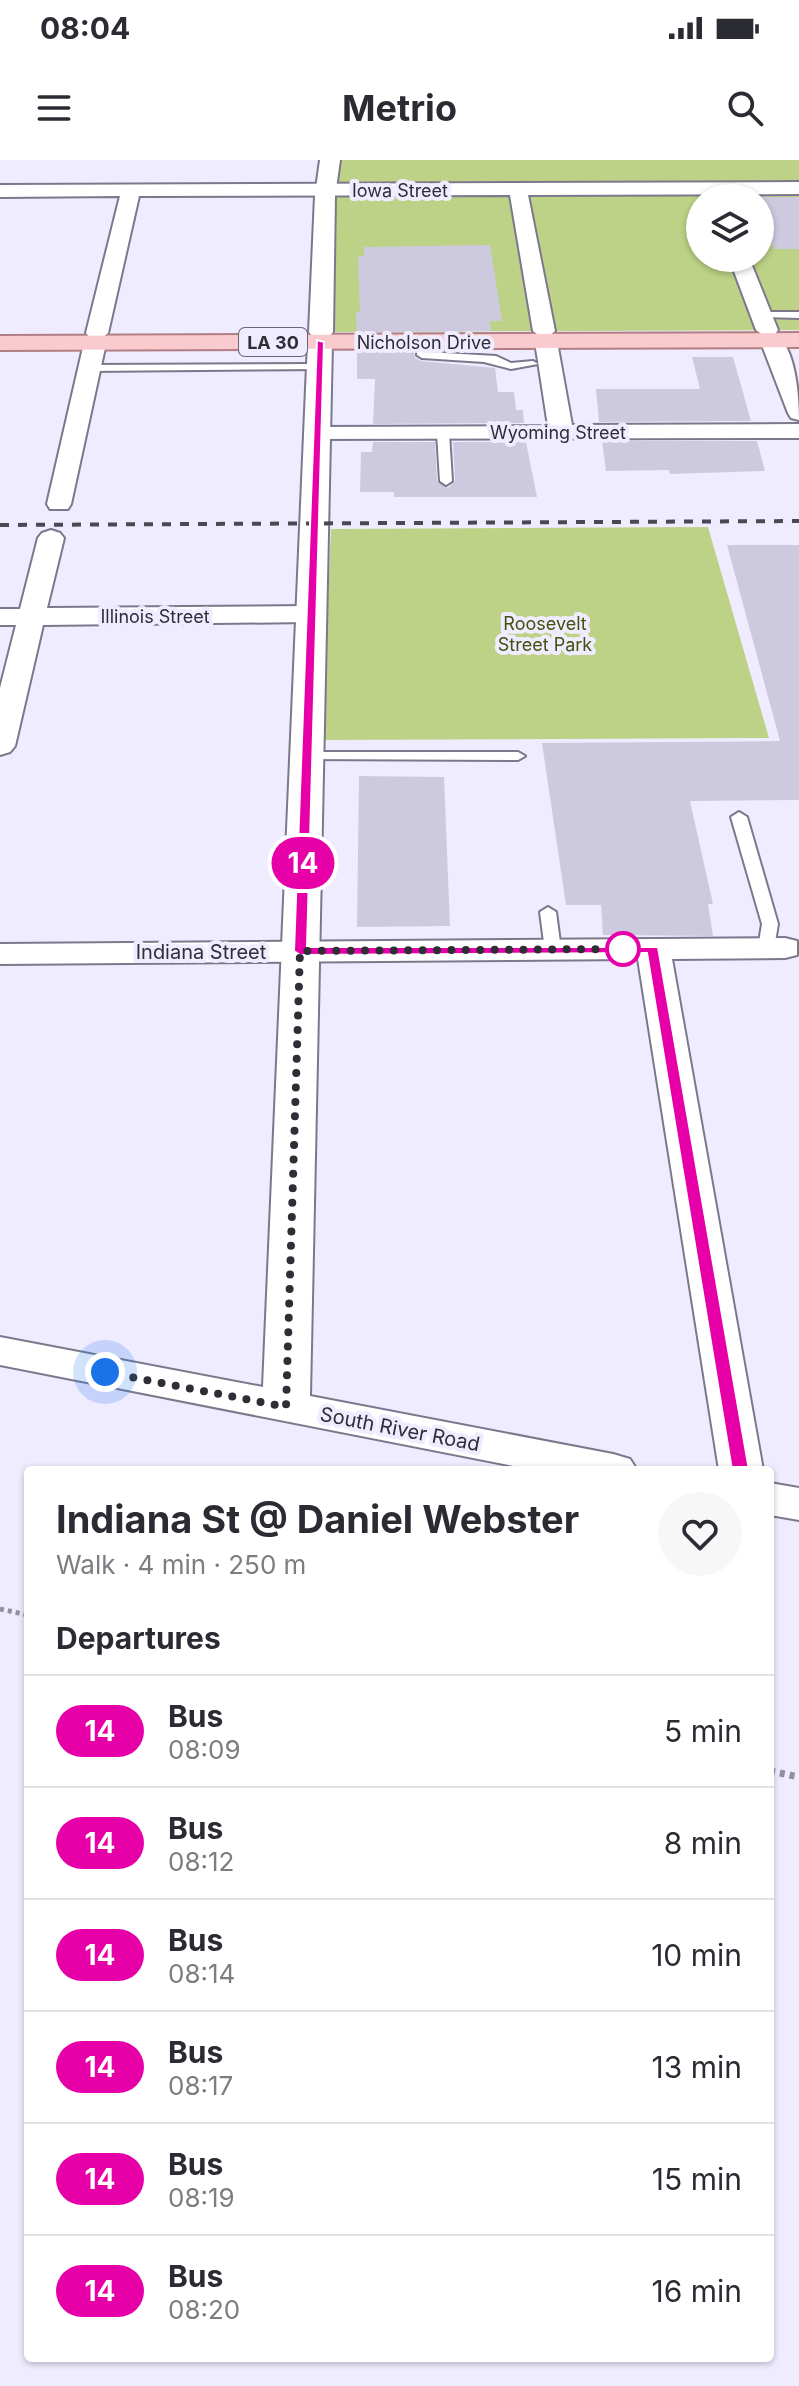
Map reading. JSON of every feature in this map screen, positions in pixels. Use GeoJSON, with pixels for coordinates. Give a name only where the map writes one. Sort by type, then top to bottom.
{"type":"FeatureCollection","features":[{"type":"Feature","properties":{"kind":"main road"},"geometry":{"type":"LineString","coordinates":[[286,1407],[310,614],[330,160]]}},
{"type":"Feature","properties":{"kind":"main road","name":"Nicholson Drive"},"geometry":{"type":"LineString","coordinates":[[766,328],[799,340]]}},
{"type":"Feature","properties":{"kind":"main road","name":"Nicholson Drive"},"geometry":{"type":"LineString","coordinates":[[0,333],[320,347],[422,342],[527,353],[766,328],[799,330]]}},
{"type":"Feature","properties":{"kind":"main road","name":"Nicholson Drive"},"geometry":{"type":"LineString","coordinates":[[0,343],[96,338],[320,347],[486,331],[527,353]]}},
{"type":"Feature","properties":{"kind":"main road"},"geometry":{"type":"LineString","coordinates":[[167,343],[266,339],[320,347]]}},
{"type":"Feature","properties":{"kind":"main road","name":"South River Road"},"geometry":{"type":"LineString","coordinates":[[0,1351],[592,1466]]}},
{"type":"Feature","properties":{"kind":"main road"},"geometry":{"type":"LineString","coordinates":[[774,1500],[799,1504]]}},
{"type":"Feature","properties":{"kind":"street","name":"Iowa Street"},"geometry":{"type":"LineString","coordinates":[[774,189],[799,188]]}},
{"type":"Feature","properties":{"kind":"street","name":"Iowa Street"},"geometry":{"type":"LineString","coordinates":[[0,191],[518,189],[686,192]]}},
{"type":"Feature","properties":{"kind":"street"},"geometry":{"type":"LineString","coordinates":[[518,189],[527,353],[561,432]]}},
{"type":"Feature","properties":{"kind":"street"},"geometry":{"type":"LineString","coordinates":[[59,504],[131,190]]}},
{"type":"Feature","properties":{"kind":"street"},"geometry":{"type":"LineString","coordinates":[[744,272],[766,328],[793,384],[799,413]]}},
{"type":"Feature","properties":{"kind":"street","name":"Wyoming Street"},"geometry":{"type":"LineString","coordinates":[[317,434],[799,431]]}},
{"type":"Feature","properties":{"kind":"street"},"geometry":{"type":"LineString","coordinates":[[0,746],[51,538]]}},
{"type":"Feature","properties":{"kind":"street","name":"Illinois Street"},"geometry":{"type":"LineString","coordinates":[[0,617],[310,614]]}},
{"type":"Feature","properties":{"kind":"street","name":"Indiana Street"},"geometry":{"type":"LineString","coordinates":[[0,954],[776,948]]}},
{"type":"Feature","properties":{"kind":"street"},"geometry":{"type":"LineString","coordinates":[[653,949],[740,1466]]}},
{"type":"Feature","properties":{"kind":"lane"},"geometry":{"type":"LineString","coordinates":[[766,328],[799,315]]}},
{"type":"Feature","properties":{"kind":"lane"},"geometry":{"type":"LineString","coordinates":[[422,342],[422,355],[527,353]]}},
{"type":"Feature","properties":{"kind":"lane"},"geometry":{"type":"LineString","coordinates":[[167,343],[174,368]]}},
{"type":"Feature","properties":{"kind":"lane"},"geometry":{"type":"LineString","coordinates":[[226,367],[230,343]]}},
{"type":"Feature","properties":{"kind":"lane"},"geometry":{"type":"LineString","coordinates":[[89,368],[226,367],[320,347]]}},
{"type":"Feature","properties":{"kind":"lane"},"geometry":{"type":"LineString","coordinates":[[480,356],[490,363],[511,366],[527,353]]}},
{"type":"Feature","properties":{"kind":"lane"},"geometry":{"type":"LineString","coordinates":[[443,433],[446,481]]}},
{"type":"Feature","properties":{"kind":"lane"},"geometry":{"type":"LineString","coordinates":[[305,756],[518,756]]}},
{"type":"Feature","properties":{"kind":"lane"},"geometry":{"type":"LineString","coordinates":[[739,817],[776,948]]}},
{"type":"Feature","properties":{"kind":"lane"},"geometry":{"type":"LineString","coordinates":[[548,912],[553,950]]}},
{"type":"Feature","properties":{"kind":"path"},"geometry":{"type":"LineString","coordinates":[[0,1609],[24,1614]]}},
{"type":"Feature","properties":{"kind":"path"},"geometry":{"type":"LineString","coordinates":[[774,1772],[799,1777]]}},
{"type":"Feature","properties":{"kind":"green space"},"geometry":{"type":"Polygon","coordinates":[[[328,160],[799,160],[799,330],[321,332],[328,160]]]}},
{"type":"Feature","properties":{"kind":"green space","name":"Roosevelt Street Park"},"geometry":{"type":"Polygon","coordinates":[[[708,527],[769,738],[322,740],[331,529],[708,527]]]}},
{"type":"Feature","properties":{"kind":"building"},"geometry":{"type":"Polygon","coordinates":[[[774,197],[799,197],[799,249],[774,249],[774,197]]]}},
{"type":"Feature","properties":{"kind":"building"},"geometry":{"type":"Polygon","coordinates":[[[490,245],[502,321],[490,321],[491,331],[357,332],[356,312],[360,312],[358,256],[364,256],[364,247],[490,245]]]}},
{"type":"Feature","properties":{"kind":"building"},"geometry":{"type":"Polygon","coordinates":[[[414,351],[415,358],[422,361],[495,368],[498,392],[514,392],[516,410],[523,410],[524,423],[373,424],[375,379],[357,379],[357,352],[414,351]]]}},
{"type":"Feature","properties":{"kind":"building"},"geometry":{"type":"Polygon","coordinates":[[[692,357],[733,357],[751,421],[599,422],[596,389],[700,389],[692,357]]]}},
{"type":"Feature","properties":{"kind":"building"},"geometry":{"type":"Polygon","coordinates":[[[602,441],[757,441],[765,471],[670,474],[669,470],[606,471],[602,441]]]}},
{"type":"Feature","properties":{"kind":"building"},"geometry":{"type":"Polygon","coordinates":[[[373,442],[435,442],[437,481],[448,488],[455,481],[453,442],[526,442],[537,497],[394,497],[394,492],[360,492],[361,452],[372,452],[373,442]]]}},
{"type":"Feature","properties":{"kind":"building"},"geometry":{"type":"Polygon","coordinates":[[[727,545],[799,545],[799,800],[690,801],[713,904],[708,904],[713,936],[603,935],[601,905],[566,905],[542,743],[780,741],[727,545]]]}},
{"type":"Feature","properties":{"kind":"building"},"geometry":{"type":"Polygon","coordinates":[[[359,776],[444,777],[450,926],[357,927],[359,776]]]}},
{"type":"Feature","properties":{"kind":"railway"},"geometry":{"type":"LineString","coordinates":[[0,525],[799,521]]}},
{"type":"Feature","properties":{"kind":"bus line","name":"14"},"geometry":{"type":"LineString","coordinates":[[320,342],[300,951],[653,949],[740,1466]]}},
{"type":"Feature","properties":{"kind":"route"},"geometry":{"type":"LineString","coordinates":[[105,1372],[286,1407],[300,951],[628,949],[623,949]]}}]}
